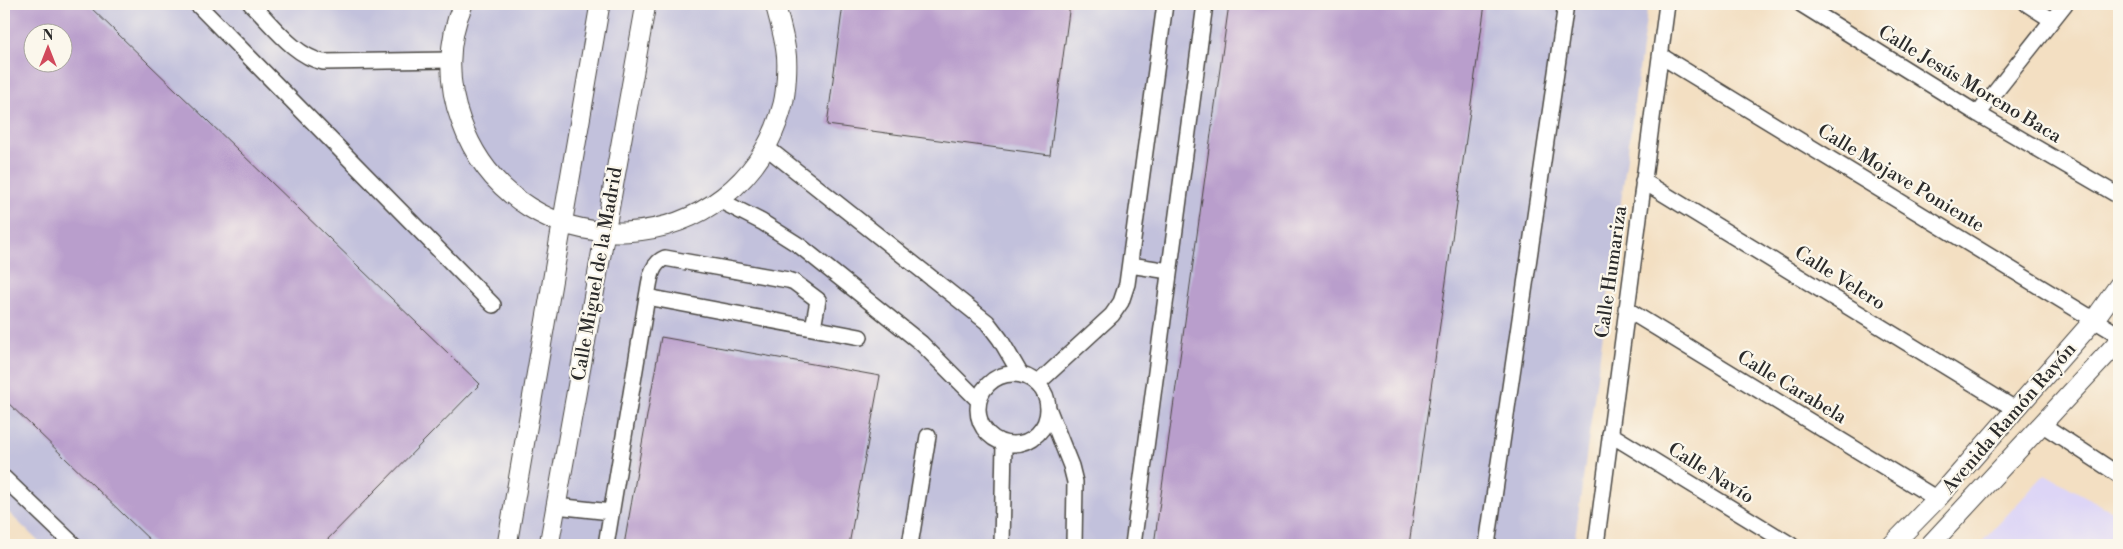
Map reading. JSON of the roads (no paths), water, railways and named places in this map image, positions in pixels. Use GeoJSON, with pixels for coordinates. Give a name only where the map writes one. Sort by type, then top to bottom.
{"type":"FeatureCollection","features":[{"type":"Feature","properties":{"kind":"main road"},"geometry":{"type":"LineString","coordinates":[[463,4],[457,18],[450,60],[454,102],[468,142],[492,177],[525,205],[563,224],[605,233],[645,231],[684,220],[720,200],[744,178],[766,147],[783,104],[787,53],[775,4]]}},
{"type":"Feature","properties":{"kind":"main road"},"geometry":{"type":"LineString","coordinates":[[507,545],[600,4]]}},
{"type":"Feature","properties":{"kind":"main road","name":"Calle Miguel de la Madrid"},"geometry":{"type":"LineString","coordinates":[[549,545],[646,4]]}},
{"type":"Feature","properties":{"kind":"main road","name":"Avenida Ramón Rayón"},"geometry":{"type":"LineString","coordinates":[[1892,545],[1938,500],[2094,320],[2119,285]]}},
{"type":"Feature","properties":{"kind":"main road","name":"Avenida Ramón Rayón"},"geometry":{"type":"LineString","coordinates":[[1930,545],[2119,341]]}},
{"type":"Feature","properties":{"kind":"street"},"geometry":{"type":"LineString","coordinates":[[197,4],[493,305]]}},
{"type":"Feature","properties":{"kind":"street"},"geometry":{"type":"LineString","coordinates":[[251,4],[299,51],[312,60],[324,62],[450,60]]}},
{"type":"Feature","properties":{"kind":"street"},"geometry":{"type":"LineString","coordinates":[[1037,384],[1112,315],[1120,302],[1127,284],[1165,4]]}},
{"type":"Feature","properties":{"kind":"street"},"geometry":{"type":"LineString","coordinates":[[1133,545],[1205,4]]}},
{"type":"Feature","properties":{"kind":"street"},"geometry":{"type":"LineString","coordinates":[[1487,545],[1566,4]]}},
{"type":"Feature","properties":{"kind":"street","name":"Calle Humariza"},"geometry":{"type":"LineString","coordinates":[[1596,545],[1668,4]]}},
{"type":"Feature","properties":{"kind":"street","name":"Calle Jesús Moreno Baca"},"geometry":{"type":"LineString","coordinates":[[1801,4],[1978,114],[2119,196]]}},
{"type":"Feature","properties":{"kind":"street"},"geometry":{"type":"LineString","coordinates":[[2027,4],[2052,20]]}},
{"type":"Feature","properties":{"kind":"street"},"geometry":{"type":"LineString","coordinates":[[1978,114],[2065,4]]}},
{"type":"Feature","properties":{"kind":"street","name":"Calle Mojave Poniente"},"geometry":{"type":"LineString","coordinates":[[1661,56],[2119,335]]}},
{"type":"Feature","properties":{"kind":"street"},"geometry":{"type":"LineString","coordinates":[[766,147],[987,322],[1000,339],[1021,375]]}},
{"type":"Feature","properties":{"kind":"street","name":"Calle Velero"},"geometry":{"type":"LineString","coordinates":[[1643,181],[2015,409]]}},
{"type":"Feature","properties":{"kind":"street"},"geometry":{"type":"LineString","coordinates":[[720,200],[762,222],[800,246],[920,343],[978,400]]}},
{"type":"Feature","properties":{"kind":"street"},"geometry":{"type":"LineString","coordinates":[[606,545],[653,266],[665,258],[794,282],[818,300],[814,328]]}},
{"type":"Feature","properties":{"kind":"street"},"geometry":{"type":"LineString","coordinates":[[1130,265],[1169,272]]}},
{"type":"Feature","properties":{"kind":"street"},"geometry":{"type":"LineString","coordinates":[[647,297],[860,337]]}},
{"type":"Feature","properties":{"kind":"street","name":"Calle Carabela"},"geometry":{"type":"LineString","coordinates":[[1626,309],[1938,500]]}},
{"type":"Feature","properties":{"kind":"street"},"geometry":{"type":"LineString","coordinates":[[1048,408],[1043,426],[1031,439],[1013,444],[1004,443],[996,440],[982,427],[979,419],[978,400],[982,392],[994,379],[1003,375],[1021,375],[1037,384],[1043,391],[1072,466],[1075,482],[1074,545]]}},
{"type":"Feature","properties":{"kind":"street"},"geometry":{"type":"LineString","coordinates":[[2043,425],[2119,475]]}},
{"type":"Feature","properties":{"kind":"street","name":"Calle Navío"},"geometry":{"type":"LineString","coordinates":[[1610,434],[1791,545]]}},
{"type":"Feature","properties":{"kind":"street"},"geometry":{"type":"LineString","coordinates":[[910,545],[928,436]]}},
{"type":"Feature","properties":{"kind":"street"},"geometry":{"type":"LineString","coordinates":[[1002,545],[1004,443]]}},
{"type":"Feature","properties":{"kind":"street"},"geometry":{"type":"LineString","coordinates":[[4,478],[74,545]]}},
{"type":"Feature","properties":{"kind":"street"},"geometry":{"type":"LineString","coordinates":[[556,506],[611,512]]}}]}
